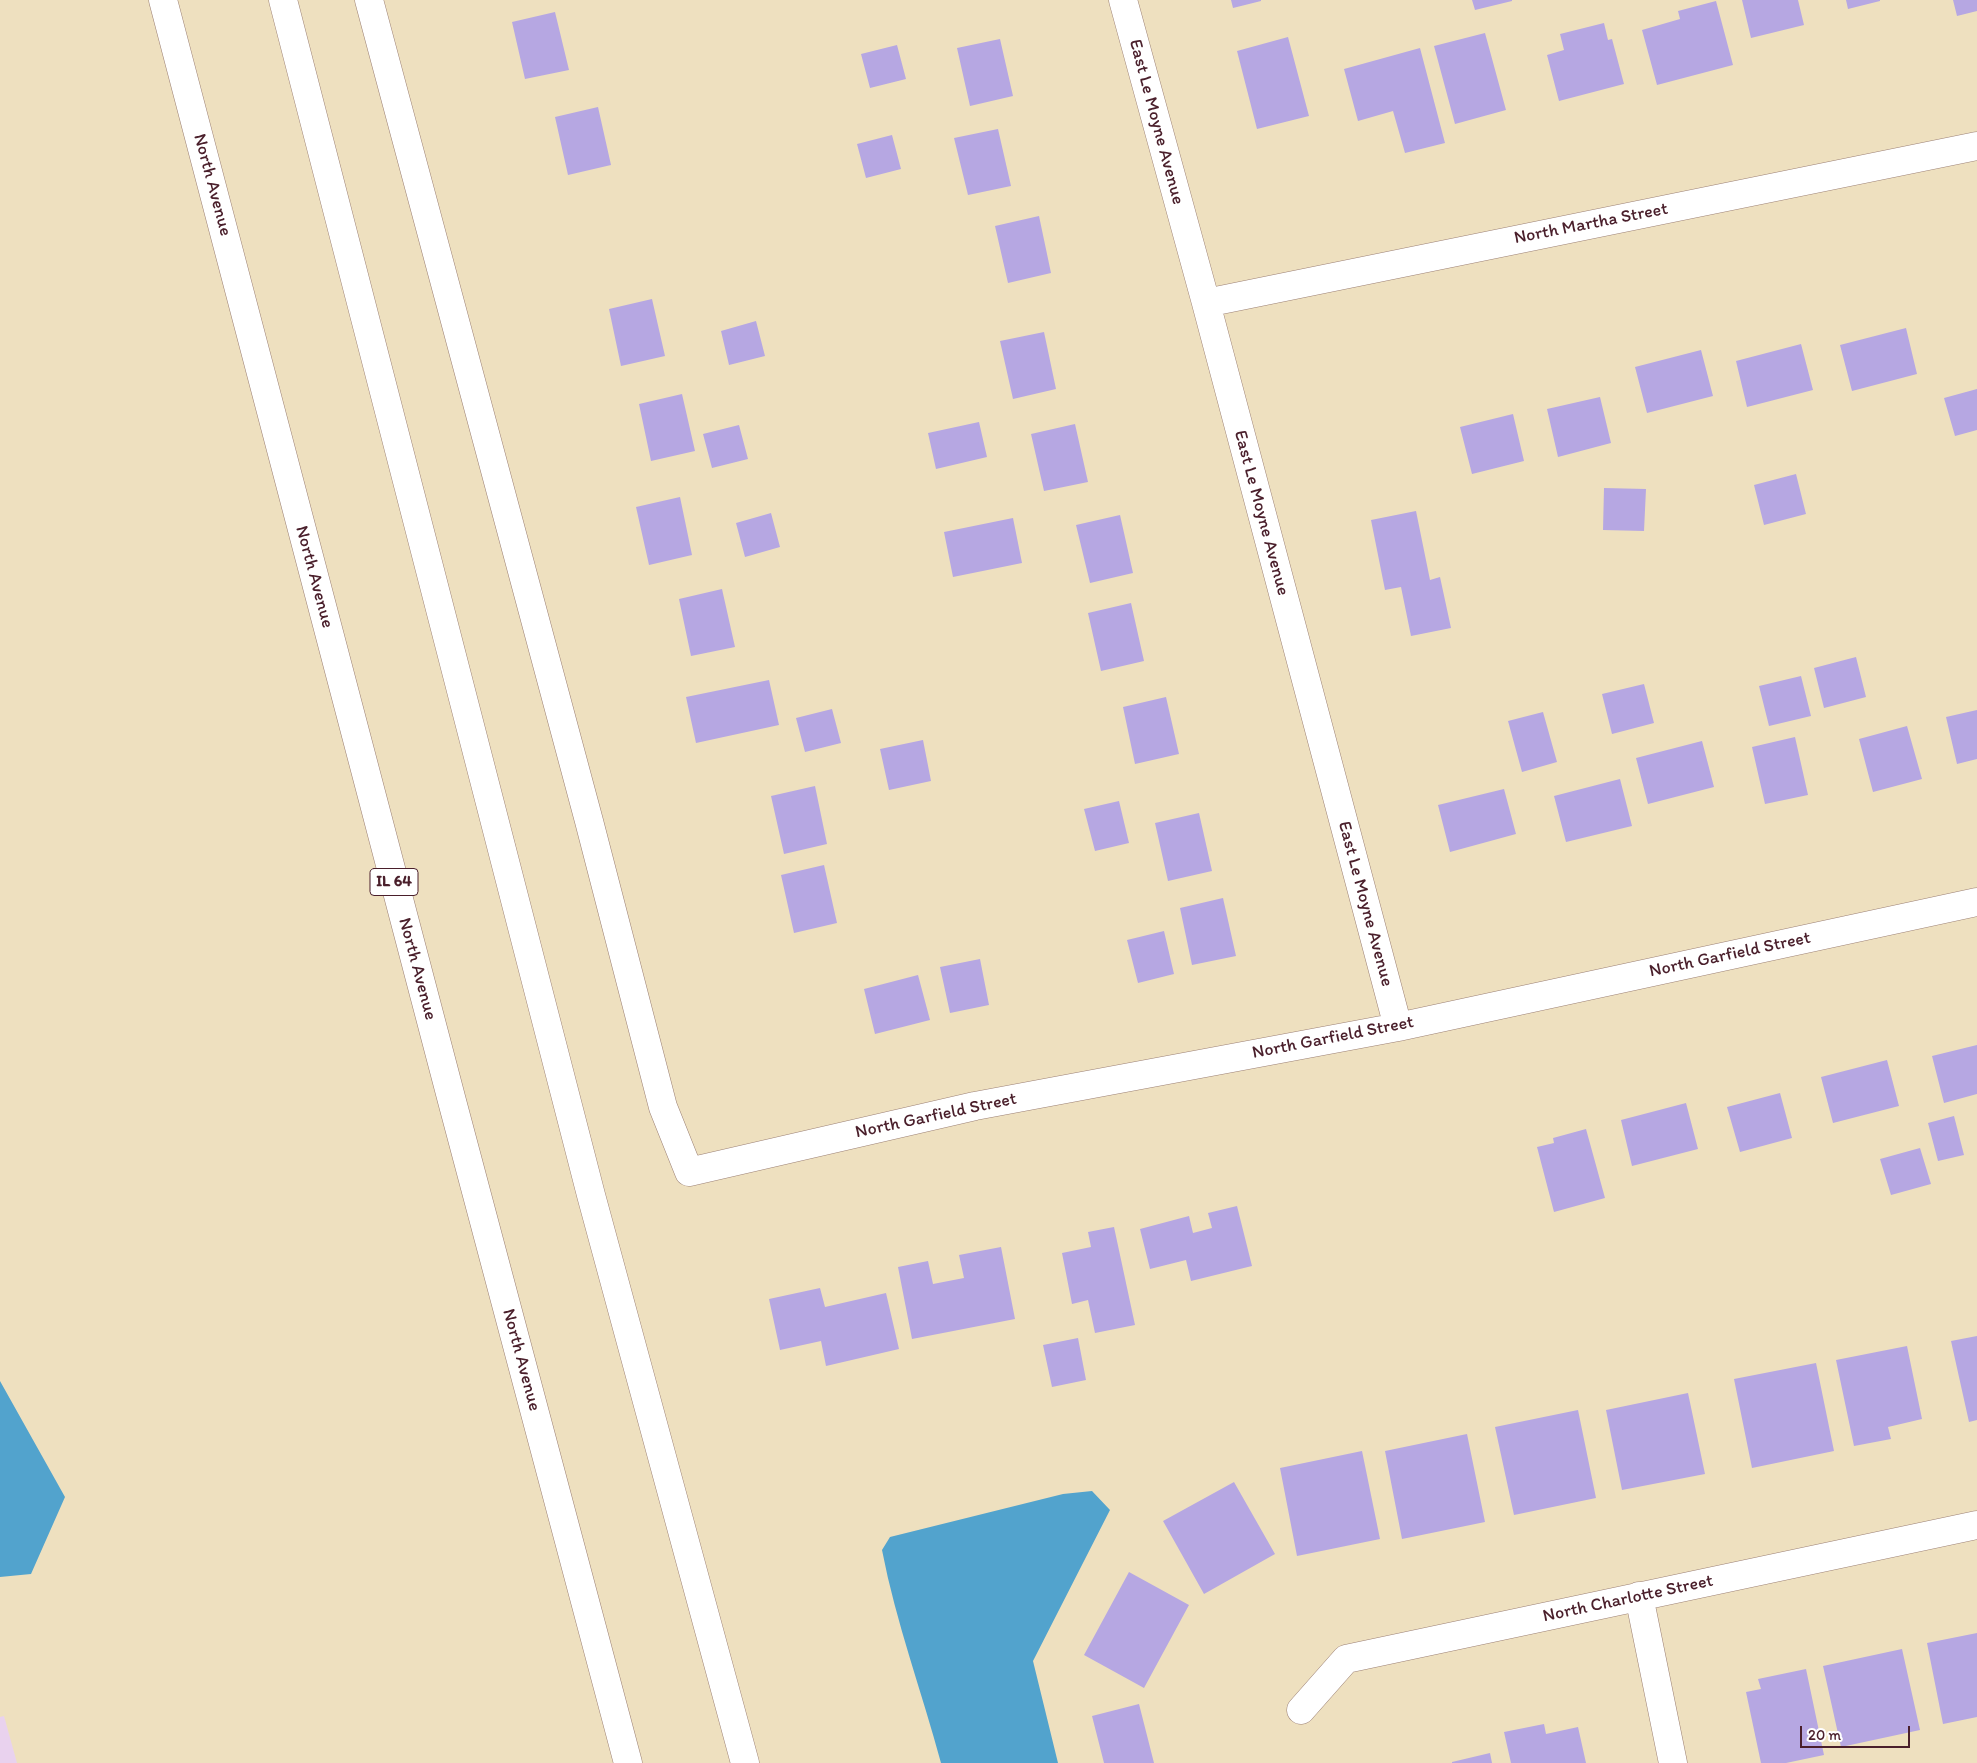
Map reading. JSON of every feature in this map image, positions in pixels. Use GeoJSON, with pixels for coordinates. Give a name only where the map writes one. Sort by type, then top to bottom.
{"type":"FeatureCollection","features":[{"type":"Feature","properties":{"kind":"street","name":"North Avenue"},"geometry":{"type":"LineString","coordinates":[[163,0],[449,1091],[628,1763]]}},
{"type":"Feature","properties":{"kind":"street"},"geometry":{"type":"LineString","coordinates":[[283,0],[594,1205],[745,1763]]}},
{"type":"Feature","properties":{"kind":"street","name":"North Garfield Street"},"geometry":{"type":"LineString","coordinates":[[369,0],[589,821],[663,1107],[689,1172],[975,1106],[1398,1027],[1977,902]]}},
{"type":"Feature","properties":{"kind":"street","name":"East Le Moyne Avenue"},"geometry":{"type":"LineString","coordinates":[[1123,0],[1206,303],[1398,1027]]}},
{"type":"Feature","properties":{"kind":"street","name":"North Martha Street"},"geometry":{"type":"LineString","coordinates":[[1206,303],[1977,146]]}},
{"type":"Feature","properties":{"kind":"street","name":"North Charlotte Street"},"geometry":{"type":"LineString","coordinates":[[1301,1710],[1346,1659],[1977,1525]]}},
{"type":"Feature","properties":{"kind":"street"},"geometry":{"type":"LineString","coordinates":[[1639,1596],[1674,1763]]}},
{"type":"Feature","properties":{"kind":"shaded area"},"geometry":{"type":"Polygon","coordinates":[[[4,1716],[17,1763],[0,1763],[0,1717],[4,1716]]]}},
{"type":"Feature","properties":{"kind":"water"},"geometry":{"type":"Polygon","coordinates":[[[0,1381],[65,1497],[31,1574],[0,1577],[0,1381]]]}},
{"type":"Feature","properties":{"kind":"water"},"geometry":{"type":"Polygon","coordinates":[[[1092,1491],[1110,1510],[1033,1661],[1058,1763],[941,1763],[902,1631],[882,1550],[890,1537],[1063,1494],[1092,1491]]]}},
{"type":"Feature","properties":{"kind":"building"},"geometry":{"type":"Polygon","coordinates":[[[1231,0],[1261,0],[1261,1],[1233,8],[1231,0]]]}},
{"type":"Feature","properties":{"kind":"building"},"geometry":{"type":"Polygon","coordinates":[[[1472,0],[1512,0],[1512,1],[1475,10],[1472,0]]]}},
{"type":"Feature","properties":{"kind":"building"},"geometry":{"type":"Polygon","coordinates":[[[1742,0],[1798,0],[1804,25],[1751,38],[1742,0]]]}},
{"type":"Feature","properties":{"kind":"building"},"geometry":{"type":"Polygon","coordinates":[[[1846,0],[1880,0],[1880,1],[1848,9],[1846,0]]]}},
{"type":"Feature","properties":{"kind":"building"},"geometry":{"type":"Polygon","coordinates":[[[1953,0],[1977,0],[1977,11],[1957,16],[1953,0]]]}},
{"type":"Feature","properties":{"kind":"building"},"geometry":{"type":"Polygon","coordinates":[[[1716,1],[1733,65],[1657,85],[1642,30],[1680,19],[1678,11],[1716,1]]]}},
{"type":"Feature","properties":{"kind":"building"},"geometry":{"type":"Polygon","coordinates":[[[555,12],[569,70],[525,79],[512,22],[555,12]]]}},
{"type":"Feature","properties":{"kind":"building"},"geometry":{"type":"Polygon","coordinates":[[[1604,23],[1608,40],[1612,39],[1624,84],[1559,101],[1547,55],[1564,50],[1560,34],[1604,23]]]}},
{"type":"Feature","properties":{"kind":"building"},"geometry":{"type":"Polygon","coordinates":[[[1485,33],[1506,110],[1455,124],[1434,46],[1485,33]]]}},
{"type":"Feature","properties":{"kind":"building"},"geometry":{"type":"Polygon","coordinates":[[[1288,37],[1309,116],[1257,129],[1237,51],[1288,37]]]}},
{"type":"Feature","properties":{"kind":"building"},"geometry":{"type":"Polygon","coordinates":[[[1000,39],[1013,96],[970,106],[957,48],[1000,39]]]}},
{"type":"Feature","properties":{"kind":"building"},"geometry":{"type":"Polygon","coordinates":[[[897,45],[906,79],[870,88],[861,54],[897,45]]]}},
{"type":"Feature","properties":{"kind":"building"},"geometry":{"type":"Polygon","coordinates":[[[1420,48],[1445,143],[1405,153],[1393,111],[1358,121],[1344,69],[1420,48]]]}},
{"type":"Feature","properties":{"kind":"building"},"geometry":{"type":"Polygon","coordinates":[[[598,107],[611,165],[568,175],[555,117],[598,107]]]}},
{"type":"Feature","properties":{"kind":"building"},"geometry":{"type":"Polygon","coordinates":[[[998,129],[1011,186],[968,195],[954,138],[998,129]]]}},
{"type":"Feature","properties":{"kind":"building"},"geometry":{"type":"Polygon","coordinates":[[[892,135],[901,169],[866,178],[857,144],[892,135]]]}},
{"type":"Feature","properties":{"kind":"building"},"geometry":{"type":"Polygon","coordinates":[[[1039,216],[1051,273],[1008,283],[995,226],[1039,216]]]}},
{"type":"Feature","properties":{"kind":"building"},"geometry":{"type":"Polygon","coordinates":[[[652,299],[665,356],[621,366],[609,309],[652,299]]]}},
{"type":"Feature","properties":{"kind":"building"},"geometry":{"type":"Polygon","coordinates":[[[756,321],[765,356],[729,365],[721,331],[756,321]]]}},
{"type":"Feature","properties":{"kind":"building"},"geometry":{"type":"Polygon","coordinates":[[[1906,328],[1917,374],[1852,391],[1840,345],[1906,328]]]}},
{"type":"Feature","properties":{"kind":"building"},"geometry":{"type":"Polygon","coordinates":[[[1044,332],[1056,389],[1013,399],[1000,341],[1044,332]]]}},
{"type":"Feature","properties":{"kind":"building"},"geometry":{"type":"Polygon","coordinates":[[[1801,344],[1813,390],[1747,407],[1736,361],[1801,344]]]}},
{"type":"Feature","properties":{"kind":"building"},"geometry":{"type":"Polygon","coordinates":[[[1701,350],[1713,396],[1647,413],[1635,367],[1701,350]]]}},
{"type":"Feature","properties":{"kind":"building"},"geometry":{"type":"Polygon","coordinates":[[[1977,389],[1977,430],[1955,436],[1944,398],[1977,389]]]}},
{"type":"Feature","properties":{"kind":"building"},"geometry":{"type":"Polygon","coordinates":[[[682,394],[695,451],[651,461],[639,404],[682,394]]]}},
{"type":"Feature","properties":{"kind":"building"},"geometry":{"type":"Polygon","coordinates":[[[1600,397],[1611,443],[1558,457],[1547,409],[1600,397]]]}},
{"type":"Feature","properties":{"kind":"building"},"geometry":{"type":"Polygon","coordinates":[[[1513,414],[1524,461],[1472,474],[1460,427],[1513,414]]]}},
{"type":"Feature","properties":{"kind":"building"},"geometry":{"type":"Polygon","coordinates":[[[979,422],[987,457],[936,469],[928,433],[979,422]]]}},
{"type":"Feature","properties":{"kind":"building"},"geometry":{"type":"Polygon","coordinates":[[[1075,424],[1088,482],[1044,491],[1031,434],[1075,424]]]}},
{"type":"Feature","properties":{"kind":"building"},"geometry":{"type":"Polygon","coordinates":[[[739,425],[748,459],[712,468],[703,434],[739,425]]]}},
{"type":"Feature","properties":{"kind":"building"},"geometry":{"type":"Polygon","coordinates":[[[1796,474],[1806,514],[1764,525],[1754,485],[1796,474]]]}},
{"type":"Feature","properties":{"kind":"building"},"geometry":{"type":"Polygon","coordinates":[[[1604,488],[1646,489],[1644,531],[1603,530],[1604,488]]]}},
{"type":"Feature","properties":{"kind":"building"},"geometry":{"type":"Polygon","coordinates":[[[680,497],[692,555],[649,565],[636,507],[680,497]]]}},
{"type":"Feature","properties":{"kind":"building"},"geometry":{"type":"Polygon","coordinates":[[[1416,511],[1430,580],[1440,577],[1451,628],[1411,636],[1401,587],[1385,590],[1371,520],[1416,511]]]}},
{"type":"Feature","properties":{"kind":"building"},"geometry":{"type":"Polygon","coordinates":[[[771,513],[780,547],[745,557],[736,523],[771,513]]]}},
{"type":"Feature","properties":{"kind":"building"},"geometry":{"type":"Polygon","coordinates":[[[1120,515],[1133,573],[1090,583],[1076,525],[1120,515]]]}},
{"type":"Feature","properties":{"kind":"building"},"geometry":{"type":"Polygon","coordinates":[[[1013,518],[1022,563],[953,577],[944,532],[1013,518]]]}},
{"type":"Feature","properties":{"kind":"building"},"geometry":{"type":"Polygon","coordinates":[[[722,589],[735,647],[691,656],[679,599],[722,589]]]}},
{"type":"Feature","properties":{"kind":"building"},"geometry":{"type":"Polygon","coordinates":[[[1131,603],[1144,661],[1101,671],[1088,613],[1131,603]]]}},
{"type":"Feature","properties":{"kind":"building"},"geometry":{"type":"Polygon","coordinates":[[[1856,657],[1866,697],[1824,708],[1814,668],[1856,657]]]}},
{"type":"Feature","properties":{"kind":"building"},"geometry":{"type":"Polygon","coordinates":[[[1801,676],[1811,716],[1769,726],[1759,686],[1801,676]]]}},
{"type":"Feature","properties":{"kind":"building"},"geometry":{"type":"Polygon","coordinates":[[[769,680],[779,725],[696,743],[686,697],[769,680]]]}},
{"type":"Feature","properties":{"kind":"building"},"geometry":{"type":"Polygon","coordinates":[[[1644,684],[1654,723],[1612,734],[1602,694],[1644,684]]]}},
{"type":"Feature","properties":{"kind":"building"},"geometry":{"type":"Polygon","coordinates":[[[1166,697],[1179,754],[1135,764],[1123,707],[1166,697]]]}},
{"type":"Feature","properties":{"kind":"building"},"geometry":{"type":"Polygon","coordinates":[[[832,709],[841,743],[805,752],[796,718],[832,709]]]}},
{"type":"Feature","properties":{"kind":"building"},"geometry":{"type":"Polygon","coordinates":[[[1977,710],[1977,759],[1957,764],[1946,717],[1977,710]]]}},
{"type":"Feature","properties":{"kind":"building"},"geometry":{"type":"Polygon","coordinates":[[[1543,712],[1557,762],[1522,772],[1508,721],[1543,712]]]}},
{"type":"Feature","properties":{"kind":"building"},"geometry":{"type":"Polygon","coordinates":[[[1907,726],[1922,779],[1873,792],[1859,739],[1907,726]]]}},
{"type":"Feature","properties":{"kind":"building"},"geometry":{"type":"Polygon","coordinates":[[[1795,737],[1808,795],[1765,804],[1752,747],[1795,737]]]}},
{"type":"Feature","properties":{"kind":"building"},"geometry":{"type":"Polygon","coordinates":[[[923,740],[931,781],[889,790],[880,749],[923,740]]]}},
{"type":"Feature","properties":{"kind":"building"},"geometry":{"type":"Polygon","coordinates":[[[1702,741],[1714,787],[1648,804],[1636,758],[1702,741]]]}},
{"type":"Feature","properties":{"kind":"building"},"geometry":{"type":"Polygon","coordinates":[[[1620,779],[1632,826],[1566,842],[1554,796],[1620,779]]]}},
{"type":"Feature","properties":{"kind":"building"},"geometry":{"type":"Polygon","coordinates":[[[815,786],[827,844],[784,854],[771,796],[815,786]]]}},
{"type":"Feature","properties":{"kind":"building"},"geometry":{"type":"Polygon","coordinates":[[[1504,789],[1516,834],[1450,852],[1438,805],[1504,789]]]}},
{"type":"Feature","properties":{"kind":"building"},"geometry":{"type":"Polygon","coordinates":[[[1119,801],[1129,843],[1095,851],[1084,809],[1119,801]]]}},
{"type":"Feature","properties":{"kind":"building"},"geometry":{"type":"Polygon","coordinates":[[[1199,813],[1212,871],[1168,881],[1155,823],[1199,813]]]}},
{"type":"Feature","properties":{"kind":"building"},"geometry":{"type":"Polygon","coordinates":[[[824,865],[837,923],[794,933],[781,875],[824,865]]]}},
{"type":"Feature","properties":{"kind":"building"},"geometry":{"type":"Polygon","coordinates":[[[1223,898],[1236,956],[1192,965],[1180,908],[1223,898]]]}},
{"type":"Feature","properties":{"kind":"building"},"geometry":{"type":"Polygon","coordinates":[[[1164,931],[1174,974],[1138,983],[1127,940],[1164,931]]]}},
{"type":"Feature","properties":{"kind":"building"},"geometry":{"type":"Polygon","coordinates":[[[980,959],[989,1005],[950,1013],[940,967],[980,959]]]}},
{"type":"Feature","properties":{"kind":"building"},"geometry":{"type":"Polygon","coordinates":[[[918,975],[930,1020],[875,1034],[864,989],[918,975]]]}},
{"type":"Feature","properties":{"kind":"building"},"geometry":{"type":"Polygon","coordinates":[[[1977,1045],[1977,1094],[1944,1103],[1932,1056],[1977,1045]]]}},
{"type":"Feature","properties":{"kind":"building"},"geometry":{"type":"Polygon","coordinates":[[[1887,1060],[1899,1106],[1833,1123],[1821,1077],[1887,1060]]]}},
{"type":"Feature","properties":{"kind":"building"},"geometry":{"type":"Polygon","coordinates":[[[1780,1093],[1792,1138],[1740,1152],[1727,1107],[1780,1093]]]}},
{"type":"Feature","properties":{"kind":"building"},"geometry":{"type":"Polygon","coordinates":[[[1686,1103],[1698,1149],[1632,1166],[1621,1120],[1686,1103]]]}},
{"type":"Feature","properties":{"kind":"building"},"geometry":{"type":"Polygon","coordinates":[[[1954,1116],[1964,1155],[1938,1161],[1928,1123],[1954,1116]]]}},
{"type":"Feature","properties":{"kind":"building"},"geometry":{"type":"Polygon","coordinates":[[[1586,1129],[1605,1198],[1554,1212],[1537,1147],[1554,1143],[1553,1138],[1586,1129]]]}},
{"type":"Feature","properties":{"kind":"building"},"geometry":{"type":"Polygon","coordinates":[[[1920,1148],[1931,1184],[1891,1195],[1880,1159],[1920,1148]]]}},
{"type":"Feature","properties":{"kind":"building"},"geometry":{"type":"Polygon","coordinates":[[[1237,1206],[1252,1266],[1191,1281],[1186,1260],[1150,1269],[1140,1229],[1189,1216],[1193,1233],[1212,1228],[1208,1213],[1237,1206]]]}},
{"type":"Feature","properties":{"kind":"building"},"geometry":{"type":"Polygon","coordinates":[[[1114,1227],[1135,1325],[1095,1333],[1088,1300],[1072,1304],[1062,1253],[1091,1247],[1088,1232],[1114,1227]]]}},
{"type":"Feature","properties":{"kind":"building"},"geometry":{"type":"Polygon","coordinates":[[[1001,1247],[1015,1319],[912,1339],[898,1267],[928,1261],[933,1284],[964,1278],[959,1255],[1001,1247]]]}},
{"type":"Feature","properties":{"kind":"building"},"geometry":{"type":"Polygon","coordinates":[[[820,1288],[825,1307],[886,1293],[899,1349],[826,1366],[821,1341],[780,1350],[769,1299],[820,1288]]]}},
{"type":"Feature","properties":{"kind":"building"},"geometry":{"type":"Polygon","coordinates":[[[1977,1336],[1977,1420],[1969,1422],[1951,1341],[1977,1336]]]}},
{"type":"Feature","properties":{"kind":"building"},"geometry":{"type":"Polygon","coordinates":[[[1078,1338],[1086,1380],[1052,1387],[1043,1345],[1078,1338]]]}},
{"type":"Feature","properties":{"kind":"building"},"geometry":{"type":"Polygon","coordinates":[[[1907,1346],[1922,1419],[1888,1427],[1891,1439],[1854,1446],[1836,1360],[1907,1346]]]}},
{"type":"Feature","properties":{"kind":"building"},"geometry":{"type":"Polygon","coordinates":[[[1816,1363],[1834,1451],[1752,1468],[1734,1379],[1816,1363]]]}},
{"type":"Feature","properties":{"kind":"building"},"geometry":{"type":"Polygon","coordinates":[[[1688,1393],[1705,1474],[1622,1490],[1606,1410],[1688,1393]]]}},
{"type":"Feature","properties":{"kind":"building"},"geometry":{"type":"Polygon","coordinates":[[[1578,1410],[1596,1498],[1514,1515],[1495,1427],[1578,1410]]]}},
{"type":"Feature","properties":{"kind":"building"},"geometry":{"type":"Polygon","coordinates":[[[1467,1434],[1485,1522],[1402,1539],[1385,1451],[1467,1434]]]}},
{"type":"Feature","properties":{"kind":"building"},"geometry":{"type":"Polygon","coordinates":[[[1362,1451],[1380,1539],[1297,1556],[1280,1468],[1362,1451]]]}},
{"type":"Feature","properties":{"kind":"building"},"geometry":{"type":"Polygon","coordinates":[[[1234,1482],[1275,1554],[1204,1594],[1163,1521],[1234,1482]]]}},
{"type":"Feature","properties":{"kind":"building"},"geometry":{"type":"Polygon","coordinates":[[[1129,1572],[1189,1605],[1144,1688],[1084,1655],[1129,1572]]]}},
{"type":"Feature","properties":{"kind":"building"},"geometry":{"type":"Polygon","coordinates":[[[1977,1633],[1977,1717],[1943,1724],[1927,1643],[1977,1633]]]}},
{"type":"Feature","properties":{"kind":"building"},"geometry":{"type":"Polygon","coordinates":[[[1902,1649],[1920,1730],[1841,1747],[1823,1666],[1902,1649]]]}},
{"type":"Feature","properties":{"kind":"building"},"geometry":{"type":"Polygon","coordinates":[[[1806,1669],[1824,1755],[1786,1763],[1761,1763],[1746,1692],[1761,1689],[1758,1679],[1806,1669]]]}},
{"type":"Feature","properties":{"kind":"building"},"geometry":{"type":"Polygon","coordinates":[[[1139,1704],[1154,1763],[1104,1763],[1092,1716],[1139,1704]]]}},
{"type":"Feature","properties":{"kind":"building"},"geometry":{"type":"Polygon","coordinates":[[[1544,1724],[1546,1734],[1578,1727],[1586,1763],[1511,1763],[1504,1732],[1544,1724]]]}},
{"type":"Feature","properties":{"kind":"building"},"geometry":{"type":"Polygon","coordinates":[[[1490,1753],[1492,1763],[1452,1763],[1452,1762],[1490,1753]]]}}]}
